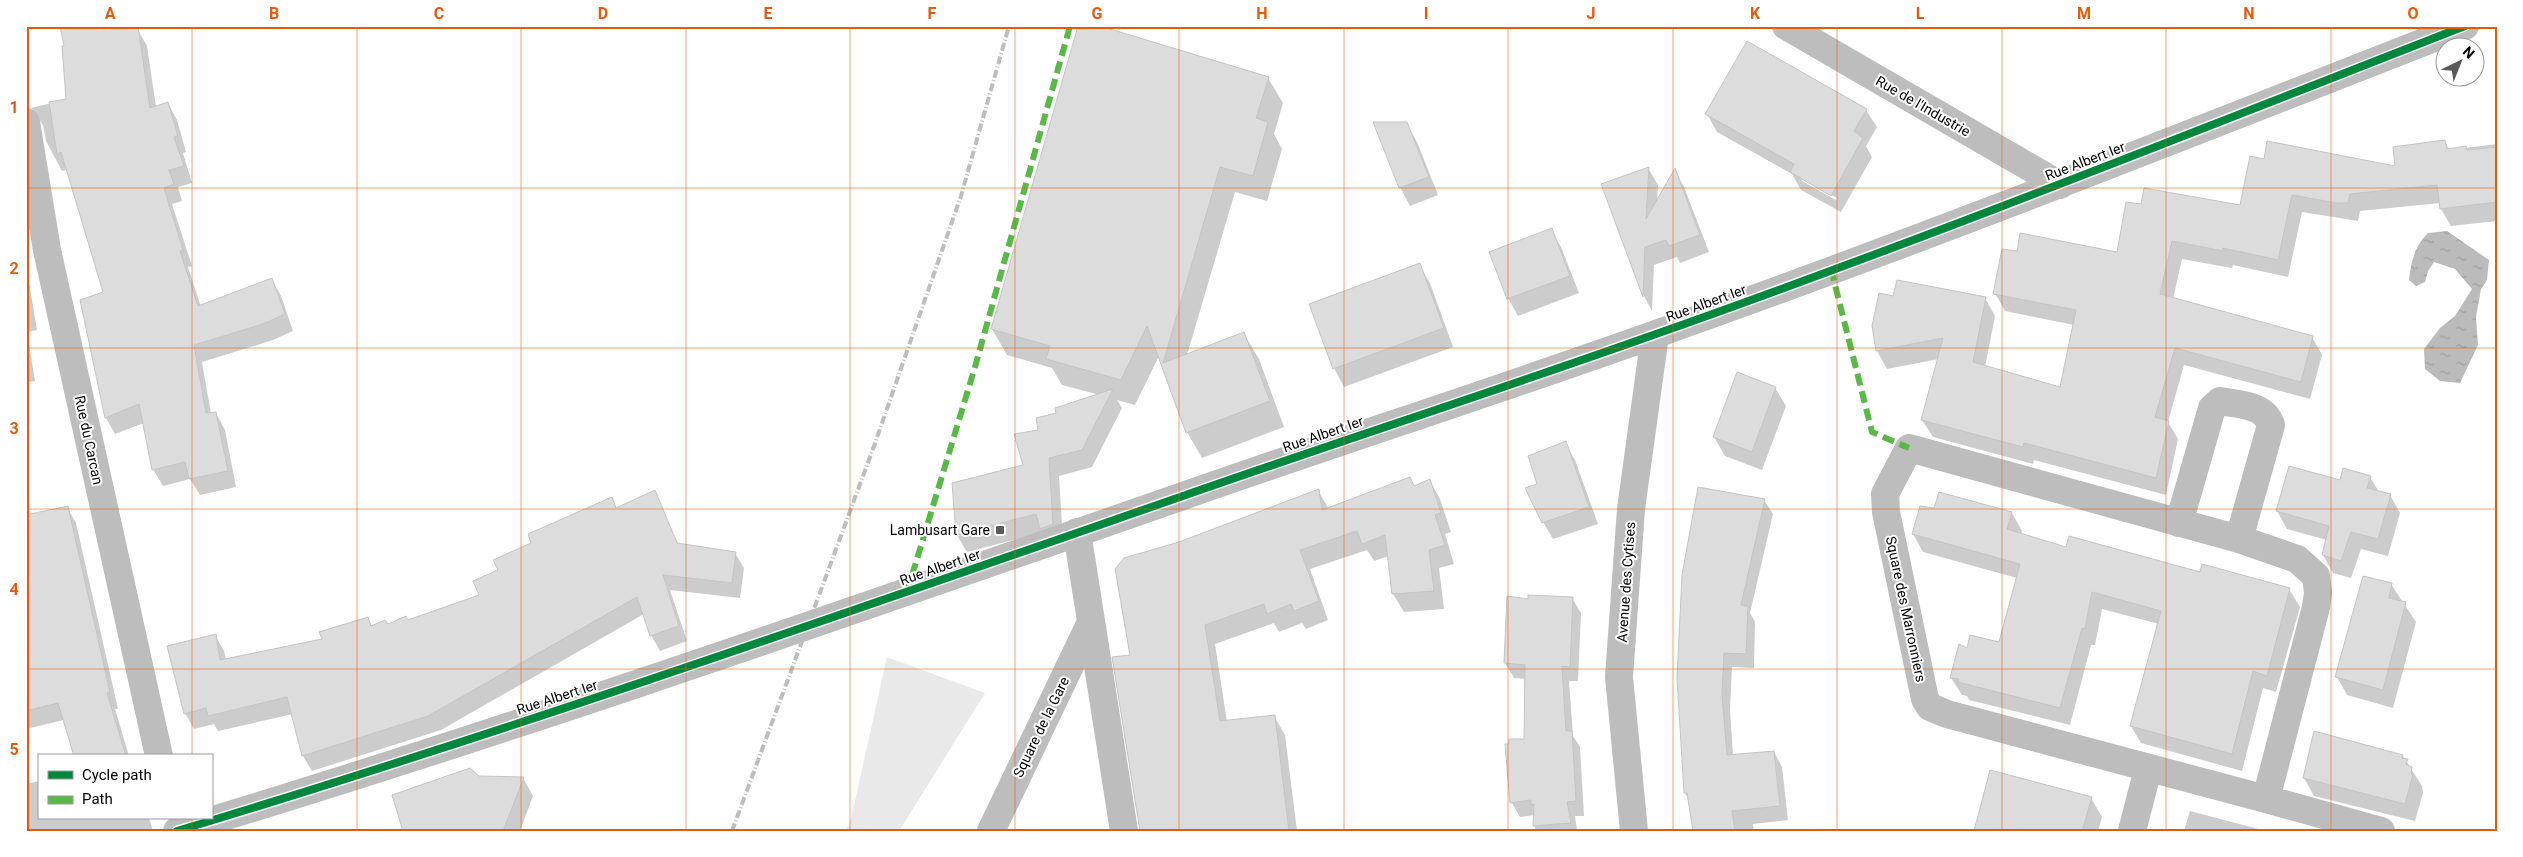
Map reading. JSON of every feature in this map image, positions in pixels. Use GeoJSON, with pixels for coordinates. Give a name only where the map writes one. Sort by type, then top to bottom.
{"type":"FeatureCollection","features":[{"type":"Feature","properties":{"kind":"street","name":"Rue de l'Industrie"},"geometry":{"type":"LineString","coordinates":[[1786,26],[2060,185]]}},
{"type":"Feature","properties":{"kind":"street","name":"Rue Albert Ier"},"geometry":{"type":"LineString","coordinates":[[176,831],[338,782],[797,631],[1077,532],[1656,335],[2060,185],[2465,26]]}},
{"type":"Feature","properties":{"kind":"street","name":"Rue du Carcan"},"geometry":{"type":"LineString","coordinates":[[26,122],[47,250],[159,754]]}},
{"type":"Feature","properties":{"kind":"street","name":"Avenue des Cytises"},"geometry":{"type":"LineString","coordinates":[[1634,831],[1619,677],[1631,509],[1656,335]]}},
{"type":"Feature","properties":{"kind":"street"},"geometry":{"type":"LineString","coordinates":[[2179,523],[2212,408],[2220,401],[2261,409],[2268,415],[2271,425],[2239,539]]}},
{"type":"Feature","properties":{"kind":"street","name":"Square des Marronniers"},"geometry":{"type":"LineString","coordinates":[[2266,800],[2318,594],[2316,576],[2297,559],[2239,539],[1909,448],[1885,494],[1886,512],[1923,689],[1930,707],[1947,714],[2148,769],[2381,831]]}},
{"type":"Feature","properties":{"kind":"street"},"geometry":{"type":"LineString","coordinates":[[1077,532],[1124,831]]}},
{"type":"Feature","properties":{"kind":"street","name":"Square de la Gare"},"geometry":{"type":"LineString","coordinates":[[991,831],[1091,622]]}},
{"type":"Feature","properties":{"kind":"street"},"geometry":{"type":"LineString","coordinates":[[2132,831],[2148,769]]}},
{"type":"Feature","properties":{"kind":"shaded area"},"geometry":{"type":"Polygon","coordinates":[[[887,657],[985,693],[899,831],[846,831],[851,819],[887,657]]]}},
{"type":"Feature","properties":{"kind":"water"},"geometry":{"type":"Polygon","coordinates":[[[2447,231],[2489,260],[2487,280],[2481,289],[2476,317],[2478,345],[2460,383],[2440,381],[2425,369],[2424,349],[2440,328],[2455,316],[2472,289],[2455,269],[2434,262],[2428,271],[2425,282],[2416,286],[2409,280],[2414,254],[2420,243],[2428,233],[2447,231]]]}},
{"type":"Feature","properties":{"kind":"building"},"geometry":{"type":"Polygon","coordinates":[[[60,26],[138,26],[150,108],[168,102],[178,136],[174,137],[184,166],[169,170],[174,184],[164,188],[183,250],[180,251],[198,306],[272,278],[285,314],[263,324],[194,345],[206,413],[216,412],[228,471],[189,479],[185,462],[152,470],[139,404],[105,418],[80,300],[103,292],[61,152],[57,154],[49,102],[66,99],[62,46],[64,46],[60,26]]]}},
{"type":"Feature","properties":{"kind":"building"},"geometry":{"type":"Polygon","coordinates":[[[1078,26],[1100,26],[1269,77],[1256,118],[1268,122],[1253,176],[1220,167],[1163,363],[1244,332],[1270,401],[1186,433],[1147,326],[1121,380],[1046,359],[1050,346],[991,329],[1078,26]]]}},
{"type":"Feature","properties":{"kind":"building"},"geometry":{"type":"Polygon","coordinates":[[[1747,41],[1867,109],[1854,131],[1863,138],[1831,196],[1790,172],[1794,164],[1705,114],[1747,41]]]}},
{"type":"Feature","properties":{"kind":"building"},"geometry":{"type":"Polygon","coordinates":[[[1373,122],[1407,122],[1429,177],[1399,188],[1373,122]]]}},
{"type":"Feature","properties":{"kind":"building"},"geometry":{"type":"Polygon","coordinates":[[[2445,140],[2447,149],[2466,146],[2467,150],[2497,147],[2497,202],[2440,209],[2437,185],[2350,194],[2348,203],[2336,203],[2292,195],[2278,260],[2223,248],[2223,251],[2172,241],[2160,294],[2313,336],[2301,382],[2175,348],[2155,417],[2169,421],[2156,478],[2024,443],[2023,447],[1921,420],[1943,338],[1876,351],[1872,326],[1879,293],[1893,296],[1897,280],[1986,297],[1973,362],[2060,387],[2076,310],[1993,294],[2002,249],[2017,251],[2020,233],[2117,252],[2126,202],[2141,204],[2144,188],[2240,205],[2250,156],[2264,159],[2267,141],[2395,166],[2393,147],[2445,140]]]}},
{"type":"Feature","properties":{"kind":"building"},"geometry":{"type":"Polygon","coordinates":[[[1649,167],[1646,219],[1675,168],[1700,235],[1669,246],[1666,240],[1645,247],[1643,297],[1601,184],[1649,167]]]}},
{"type":"Feature","properties":{"kind":"building"},"geometry":{"type":"Polygon","coordinates":[[[1552,228],[1570,276],[1507,299],[1489,252],[1552,228]]]}},
{"type":"Feature","properties":{"kind":"building"},"geometry":{"type":"Polygon","coordinates":[[[1420,263],[1444,328],[1333,369],[1309,304],[1420,263]]]}},
{"type":"Feature","properties":{"kind":"building"},"geometry":{"type":"Polygon","coordinates":[[[1737,372],[1776,387],[1752,452],[1713,437],[1737,372]]]}},
{"type":"Feature","properties":{"kind":"building"},"geometry":{"type":"Polygon","coordinates":[[[1113,389],[1082,450],[1049,458],[1053,524],[1040,529],[1036,514],[956,535],[952,483],[1023,465],[1014,434],[1038,430],[1036,418],[1056,413],[1055,408],[1113,389]]]}},
{"type":"Feature","properties":{"kind":"building"},"geometry":{"type":"Polygon","coordinates":[[[1566,441],[1589,507],[1542,523],[1525,488],[1537,484],[1528,456],[1566,441]]]}},
{"type":"Feature","properties":{"kind":"building"},"geometry":{"type":"Polygon","coordinates":[[[2289,466],[2340,480],[2343,468],[2371,476],[2367,488],[2391,494],[2378,539],[2351,532],[2341,561],[2322,555],[2329,526],[2276,511],[2289,466]]]}},
{"type":"Feature","properties":{"kind":"building"},"geometry":{"type":"Polygon","coordinates":[[[1410,477],[1414,486],[1430,479],[1441,513],[1435,515],[1445,545],[1429,550],[1434,591],[1392,594],[1385,535],[1362,544],[1357,531],[1300,550],[1319,601],[1294,611],[1291,604],[1267,614],[1264,604],[1205,625],[1220,721],[1275,715],[1289,831],[1140,831],[1112,657],[1130,655],[1115,569],[1124,558],[1179,542],[1319,489],[1322,510],[1410,477]]]}},
{"type":"Feature","properties":{"kind":"building"},"geometry":{"type":"Polygon","coordinates":[[[1698,487],[1765,499],[1741,605],[1748,606],[1746,654],[1724,653],[1722,694],[1727,755],[1774,751],[1780,806],[1732,811],[1735,831],[1693,831],[1687,793],[1684,793],[1677,678],[1682,575],[1698,487]]]}},
{"type":"Feature","properties":{"kind":"building"},"geometry":{"type":"Polygon","coordinates":[[[655,490],[677,543],[736,552],[732,583],[663,575],[679,626],[650,636],[637,597],[428,716],[302,756],[287,697],[208,716],[206,708],[184,714],[167,646],[216,634],[220,660],[322,639],[319,632],[368,617],[371,626],[385,620],[388,624],[406,616],[408,620],[479,595],[473,581],[498,570],[493,560],[531,543],[528,534],[612,497],[616,508],[655,490]]]}},
{"type":"Feature","properties":{"kind":"building"},"geometry":{"type":"Polygon","coordinates":[[[1939,492],[2012,512],[2007,529],[2066,547],[2069,536],[2200,572],[2202,564],[2290,588],[2267,676],[2253,671],[2232,754],[2130,726],[2161,611],[2092,592],[2085,629],[2082,628],[2060,708],[1958,682],[1959,679],[1950,678],[1959,644],[1967,648],[1970,635],[1999,642],[2020,564],[1912,534],[1920,506],[1934,508],[1939,492]]]}},
{"type":"Feature","properties":{"kind":"building"},"geometry":{"type":"Polygon","coordinates":[[[68,506],[110,692],[107,693],[125,754],[73,754],[58,703],[26,711],[26,515],[68,506]]]}},
{"type":"Feature","properties":{"kind":"building"},"geometry":{"type":"Polygon","coordinates":[[[2363,576],[2392,583],[2389,598],[2406,602],[2383,690],[2335,677],[2363,576]]]}},
{"type":"Feature","properties":{"kind":"building"},"geometry":{"type":"Polygon","coordinates":[[[1528,595],[1573,597],[1570,667],[1562,666],[1566,731],[1572,731],[1576,801],[1567,802],[1571,823],[1533,826],[1534,804],[1531,805],[1531,800],[1510,803],[1505,744],[1509,744],[1509,739],[1524,739],[1525,665],[1504,663],[1507,596],[1528,599],[1528,595]]]}},
{"type":"Feature","properties":{"kind":"building"},"geometry":{"type":"Polygon","coordinates":[[[2314,731],[2403,755],[2402,758],[2408,759],[2406,764],[2412,767],[2411,774],[2413,774],[2405,804],[2303,778],[2314,731]]]}},
{"type":"Feature","properties":{"kind":"building"},"geometry":{"type":"Polygon","coordinates":[[[470,768],[479,776],[524,777],[503,831],[403,831],[392,795],[470,768]]]}},
{"type":"Feature","properties":{"kind":"building"},"geometry":{"type":"Polygon","coordinates":[[[1990,770],[2092,797],[2082,831],[1974,831],[1990,770]]]}},
{"type":"Feature","properties":{"kind":"railway"},"geometry":{"type":"LineString","coordinates":[[732,831],[873,449],[961,196],[1009,26]]}},
{"type":"Feature","properties":{"kind":"marked path"},"geometry":{"type":"LineString","coordinates":[[907,592],[975,367],[1070,26]]}},
{"type":"Feature","properties":{"kind":"marked path"},"geometry":{"type":"LineString","coordinates":[[1831,269],[1872,432],[1909,448]]}},
{"type":"Feature","properties":{"kind":"cycle path"},"geometry":{"type":"LineString","coordinates":[[177,831],[430,752],[682,669],[1597,355],[1758,298],[1961,222],[2465,26]]}},
{"type":"Feature","properties":{"kind":"place","name":"Lambusart Gare"},"geometry":{"type":"Point","coordinates":[1000,530]}}]}
